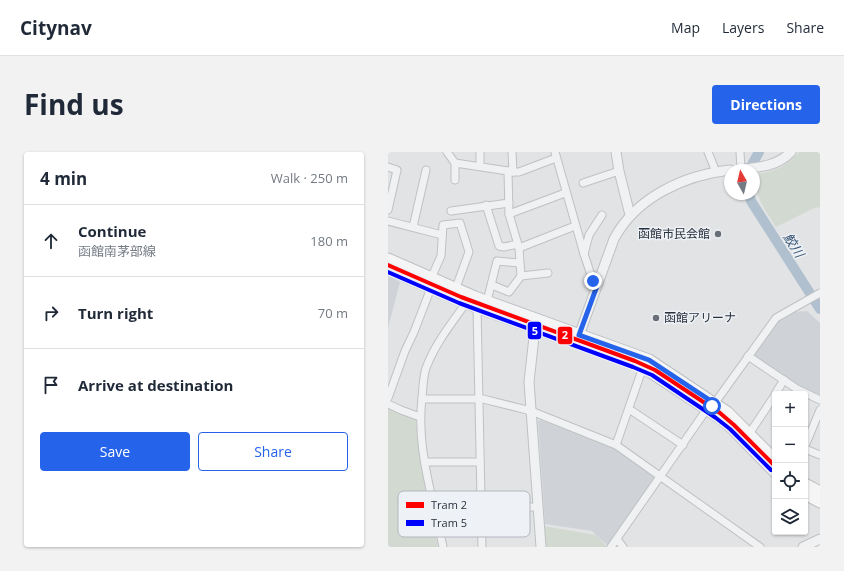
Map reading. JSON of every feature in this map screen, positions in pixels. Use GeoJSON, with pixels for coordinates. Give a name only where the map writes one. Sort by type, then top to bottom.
{"type":"FeatureCollection","features":[{"type":"Feature","properties":{"kind":"main road"},"geometry":{"type":"LineString","coordinates":[[388,259],[536,324],[577,339],[643,367],[711,406],[727,412],[772,457]]}},
{"type":"Feature","properties":{"kind":"main road"},"geometry":{"type":"LineString","coordinates":[[388,269],[466,303],[482,301]]}},
{"type":"Feature","properties":{"kind":"main road"},"geometry":{"type":"LineString","coordinates":[[577,339],[649,360],[711,406],[772,469]]}},
{"type":"Feature","properties":{"kind":"main road"},"geometry":{"type":"LineString","coordinates":[[808,486],[820,492]]}},
{"type":"Feature","properties":{"kind":"main road"},"geometry":{"type":"LineString","coordinates":[[808,496],[820,502]]}},
{"type":"Feature","properties":{"kind":"street"},"geometry":{"type":"LineString","coordinates":[[448,152],[455,163],[455,180]]}},
{"type":"Feature","properties":{"kind":"street"},"geometry":{"type":"LineString","coordinates":[[480,152],[480,166]]}},
{"type":"Feature","properties":{"kind":"street"},"geometry":{"type":"LineString","coordinates":[[492,285],[509,292],[521,276],[519,246],[509,214],[512,152]]}},
{"type":"Feature","properties":{"kind":"street"},"geometry":{"type":"LineString","coordinates":[[616,152],[630,215]]}},
{"type":"Feature","properties":{"kind":"street"},"geometry":{"type":"LineString","coordinates":[[708,152],[716,172]]}},
{"type":"Feature","properties":{"kind":"street"},"geometry":{"type":"LineString","coordinates":[[740,152],[741,164]]}},
{"type":"Feature","properties":{"kind":"street"},"geometry":{"type":"LineString","coordinates":[[760,167],[777,162],[791,152]]}},
{"type":"Feature","properties":{"kind":"street"},"geometry":{"type":"LineString","coordinates":[[455,163],[519,172],[555,155],[575,226],[593,281],[597,286]]}},
{"type":"Feature","properties":{"kind":"street"},"geometry":{"type":"LineString","coordinates":[[388,167],[397,170],[388,210]]}},
{"type":"Feature","properties":{"kind":"street"},"geometry":{"type":"LineString","coordinates":[[413,228],[426,170]]}},
{"type":"Feature","properties":{"kind":"street"},"geometry":{"type":"LineString","coordinates":[[583,183],[619,171]]}},
{"type":"Feature","properties":{"kind":"street"},"geometry":{"type":"LineString","coordinates":[[577,339],[614,239],[630,215],[647,202],[680,183],[697,176],[724,171]]}},
{"type":"Feature","properties":{"kind":"street"},"geometry":{"type":"LineString","coordinates":[[509,214],[565,193]]}},
{"type":"Feature","properties":{"kind":"street"},"geometry":{"type":"LineString","coordinates":[[451,211],[509,202]]}},
{"type":"Feature","properties":{"kind":"street"},"geometry":{"type":"LineString","coordinates":[[486,205],[499,246],[519,246],[575,226]]}},
{"type":"Feature","properties":{"kind":"street"},"geometry":{"type":"LineString","coordinates":[[584,254],[589,235],[602,215]]}},
{"type":"Feature","properties":{"kind":"street"},"geometry":{"type":"LineString","coordinates":[[388,221],[442,235]]}},
{"type":"Feature","properties":{"kind":"street"},"geometry":{"type":"LineString","coordinates":[[434,274],[441,256],[443,225],[460,223],[469,252],[457,285]]}},
{"type":"Feature","properties":{"kind":"street"},"geometry":{"type":"LineString","coordinates":[[481,491],[479,399],[482,301],[492,285],[497,261],[520,263]]}},
{"type":"Feature","properties":{"kind":"street"},"geometry":{"type":"LineString","coordinates":[[521,276],[548,274]]}},
{"type":"Feature","properties":{"kind":"street"},"geometry":{"type":"LineString","coordinates":[[388,398],[405,351],[429,293]]}},
{"type":"Feature","properties":{"kind":"street"},"geometry":{"type":"LineString","coordinates":[[611,547],[711,406],[776,318],[818,294]]}},
{"type":"Feature","properties":{"kind":"street"},"geometry":{"type":"LineString","coordinates":[[431,491],[421,438],[420,417],[423,383],[426,369],[439,340],[466,303]]}},
{"type":"Feature","properties":{"kind":"street"},"geometry":{"type":"LineString","coordinates":[[536,324],[529,382],[541,547]]}},
{"type":"Feature","properties":{"kind":"street"},"geometry":{"type":"LineString","coordinates":[[748,356],[797,389],[820,400]]}},
{"type":"Feature","properties":{"kind":"street"},"geometry":{"type":"LineString","coordinates":[[616,445],[643,367]]}},
{"type":"Feature","properties":{"kind":"street"},"geometry":{"type":"LineString","coordinates":[[777,391],[784,380]]}},
{"type":"Feature","properties":{"kind":"street"},"geometry":{"type":"LineString","coordinates":[[422,399],[479,399],[531,411],[616,445],[760,547]]}},
{"type":"Feature","properties":{"kind":"street"},"geometry":{"type":"LineString","coordinates":[[749,434],[772,399]]}},
{"type":"Feature","properties":{"kind":"street"},"geometry":{"type":"LineString","coordinates":[[388,404],[420,417]]}},
{"type":"Feature","properties":{"kind":"street"},"geometry":{"type":"LineString","coordinates":[[808,439],[820,410]]}},
{"type":"Feature","properties":{"kind":"street"},"geometry":{"type":"LineString","coordinates":[[632,411],[683,445]]}},
{"type":"Feature","properties":{"kind":"street"},"geometry":{"type":"LineString","coordinates":[[808,450],[820,455]]}},
{"type":"Feature","properties":{"kind":"street"},"geometry":{"type":"LineString","coordinates":[[425,462],[480,462]]}},
{"type":"Feature","properties":{"kind":"street"},"geometry":{"type":"LineString","coordinates":[[530,507],[538,507]]}},
{"type":"Feature","properties":{"kind":"street"},"geometry":{"type":"LineString","coordinates":[[441,537],[443,547]]}},
{"type":"Feature","properties":{"kind":"street"},"geometry":{"type":"LineString","coordinates":[[482,537],[482,547]]}},
{"type":"Feature","properties":{"kind":"street"},"geometry":{"type":"LineString","coordinates":[[617,539],[623,547]]}},
{"type":"Feature","properties":{"kind":"street"},"geometry":{"type":"LineString","coordinates":[[803,547],[820,539]]}},
{"type":"Feature","properties":{"kind":"shaded area"},"geometry":{"type":"Polygon","coordinates":[[[799,152],[820,152],[820,207],[812,209],[776,227],[760,200],[760,174],[781,167],[799,152]]]}},
{"type":"Feature","properties":{"kind":"shaded area"},"geometry":{"type":"Polygon","coordinates":[[[388,276],[400,282],[388,328],[388,276]]]}},
{"type":"Feature","properties":{"kind":"shaded area"},"geometry":{"type":"Polygon","coordinates":[[[807,311],[820,323],[820,395],[797,385],[754,356],[779,320],[794,312],[807,311]]]}},
{"type":"Feature","properties":{"kind":"shaded area"},"geometry":{"type":"Polygon","coordinates":[[[388,409],[416,420],[421,463],[427,491],[398,491],[398,537],[436,537],[438,547],[388,547],[388,409]]]}},
{"type":"Feature","properties":{"kind":"shaded area"},"geometry":{"type":"Polygon","coordinates":[[[541,420],[616,449],[656,478],[608,546],[592,531],[545,524],[538,421],[541,420]]]}},
{"type":"Feature","properties":{"kind":"shaded area"},"geometry":{"type":"Polygon","coordinates":[[[543,526],[596,535],[607,547],[545,547],[543,526]]]}},
{"type":"Feature","properties":{"kind":"waterway","name":"鮫川"},"geometry":{"type":"LineString","coordinates":[[752,164],[759,152]]}},
{"type":"Feature","properties":{"kind":"waterway","name":"鮫川"},"geometry":{"type":"LineString","coordinates":[[751,200],[820,309]]}},
{"type":"Feature","properties":{"kind":"tram line","name":"2"},"geometry":{"type":"LineString","coordinates":[[388,265],[461,297],[635,361],[655,370],[720,413],[772,463]]}},
{"type":"Feature","properties":{"kind":"tram line","name":"5"},"geometry":{"type":"LineString","coordinates":[[388,272],[459,303],[652,375],[730,429],[771,470]]}},
{"type":"Feature","properties":{"kind":"place","name":"函館市民会館"},"geometry":{"type":"Point","coordinates":[718,234]}},
{"type":"Feature","properties":{"kind":"place","name":"函館アリーナ"},"geometry":{"type":"Point","coordinates":[656,318]}},
{"type":"Feature","properties":{"kind":"route"},"geometry":{"type":"LineString","coordinates":[[593,281],[597,286],[579,335],[649,360],[714,403],[712,406]]}}]}
